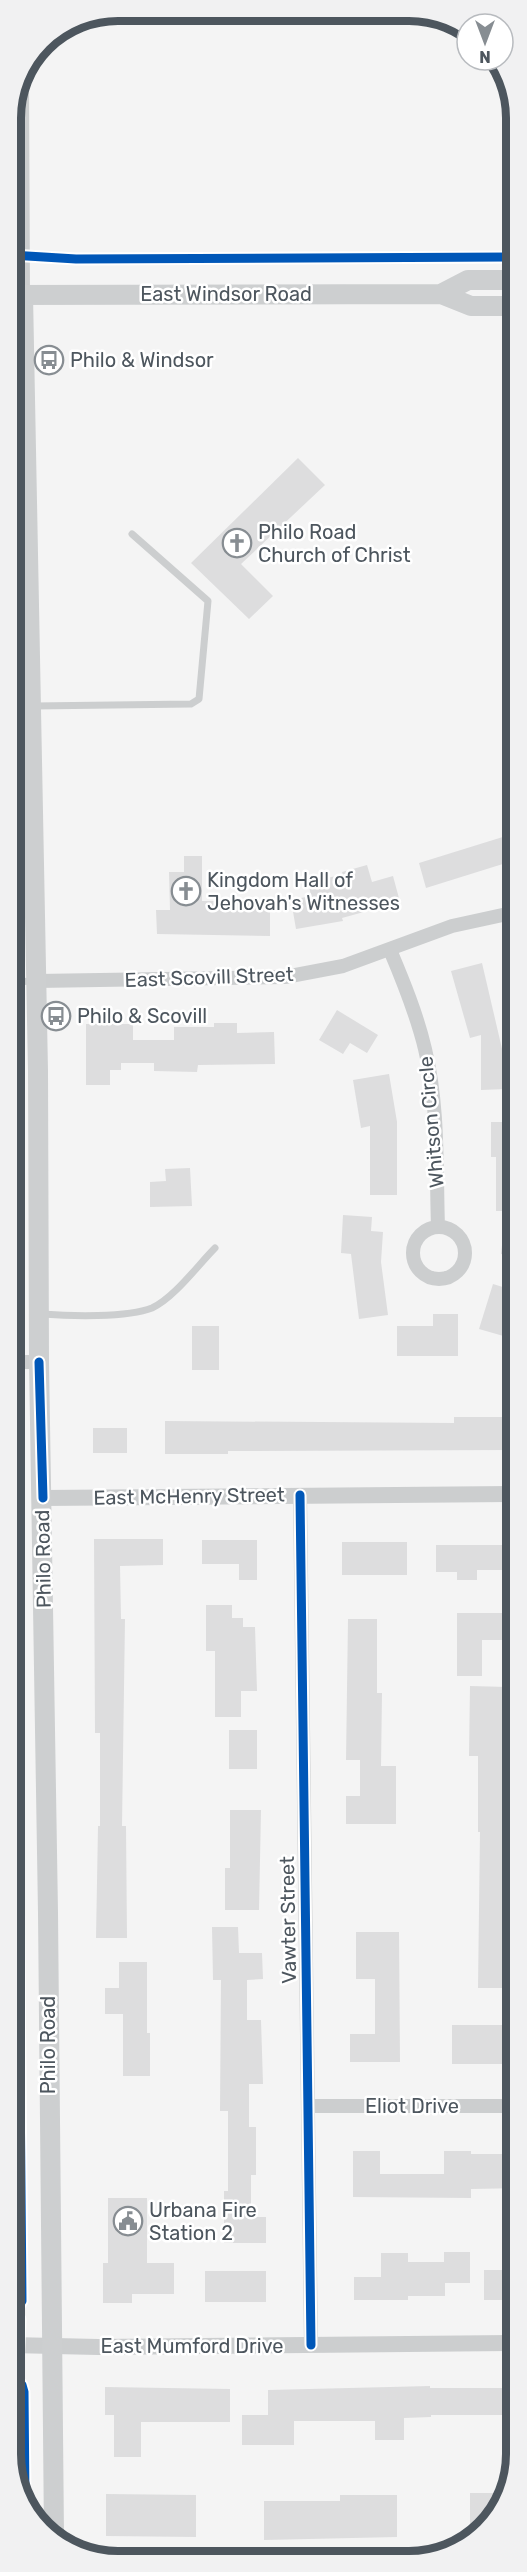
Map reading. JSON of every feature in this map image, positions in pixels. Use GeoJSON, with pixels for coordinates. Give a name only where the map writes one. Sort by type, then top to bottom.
{"type":"FeatureCollection","features":[{"type":"Feature","properties":{"kind":"main road","name":"East Windsor Road"},"geometry":{"type":"LineString","coordinates":[[441,294],[468,280],[506,280]]}},
{"type":"Feature","properties":{"kind":"main road","name":"East Windsor Road"},"geometry":{"type":"LineString","coordinates":[[21,295],[441,294],[471,306],[506,306]]}},
{"type":"Feature","properties":{"kind":"main road","name":"Philo Road"},"geometry":{"type":"LineString","coordinates":[[21,623],[32,706],[37,981],[39,1362],[43,1498],[54,2526]]}},
{"type":"Feature","properties":{"kind":"street"},"geometry":{"type":"LineString","coordinates":[[21,109],[21,128]]}},
{"type":"Feature","properties":{"kind":"street","name":"East Scovill Street"},"geometry":{"type":"LineString","coordinates":[[37,981],[285,977],[344,966],[452,926],[506,914]]}},
{"type":"Feature","properties":{"kind":"street","name":"Whitson Circle"},"geometry":{"type":"LineString","coordinates":[[390,950],[416,1014],[426,1051],[436,1144],[438,1227]]}},
{"type":"Feature","properties":{"kind":"street"},"geometry":{"type":"LineString","coordinates":[[21,1362],[39,1362]]}},
{"type":"Feature","properties":{"kind":"street","name":"East McHenry Street"},"geometry":{"type":"LineString","coordinates":[[43,1498],[506,1494]]}},
{"type":"Feature","properties":{"kind":"street","name":"Vawter Street"},"geometry":{"type":"LineString","coordinates":[[300,1495],[311,2345]]}},
{"type":"Feature","properties":{"kind":"street","name":"Eliot Drive"},"geometry":{"type":"LineString","coordinates":[[308,2106],[506,2106]]}},
{"type":"Feature","properties":{"kind":"street","name":"East Mumford Drive"},"geometry":{"type":"LineString","coordinates":[[21,2345],[506,2343]]}},
{"type":"Feature","properties":{"kind":"lane"},"geometry":{"type":"LineString","coordinates":[[32,706],[191,704],[199,699],[208,601],[132,534]]}},
{"type":"Feature","properties":{"kind":"lane"},"geometry":{"type":"LineString","coordinates":[[21,982],[37,981]]}},
{"type":"Feature","properties":{"kind":"lane"},"geometry":{"type":"LineString","coordinates":[[39,1314],[130,1312],[152,1308],[169,1296],[215,1248]]}},
{"type":"Feature","properties":{"kind":"shaded area"},"geometry":{"type":"Polygon","coordinates":[[[21,1040],[22,1076],[21,1126],[21,1040]]]}},
{"type":"Feature","properties":{"kind":"building","name":"Philo Road Church of Christ"},"geometry":{"type":"Polygon","coordinates":[[[298,458],[325,485],[241,564],[273,596],[249,619],[191,563],[298,458]]]}},
{"type":"Feature","properties":{"kind":"building"},"geometry":{"type":"Polygon","coordinates":[[[506,836],[506,863],[426,888],[419,863],[506,836]]]}},
{"type":"Feature","properties":{"kind":"building"},"geometry":{"type":"Polygon","coordinates":[[[184,856],[202,856],[202,901],[270,901],[270,936],[157,934],[156,910],[170,910],[169,872],[184,872],[184,856]]]}},
{"type":"Feature","properties":{"kind":"building"},"geometry":{"type":"Polygon","coordinates":[[[367,865],[372,882],[393,876],[400,902],[342,918],[343,921],[296,929],[291,900],[311,896],[308,881],[343,875],[342,872],[367,865]]]}},
{"type":"Feature","properties":{"kind":"building"},"geometry":{"type":"Polygon","coordinates":[[[482,963],[503,1053],[506,1053],[506,1089],[481,1090],[481,1035],[470,1038],[451,971],[482,963]]]}},
{"type":"Feature","properties":{"kind":"building"},"geometry":{"type":"Polygon","coordinates":[[[337,1010],[378,1035],[367,1053],[350,1043],[343,1054],[319,1040],[337,1010]]]}},
{"type":"Feature","properties":{"kind":"building"},"geometry":{"type":"Polygon","coordinates":[[[214,1023],[237,1023],[237,1033],[274,1032],[275,1064],[198,1065],[197,1072],[154,1071],[154,1063],[121,1063],[121,1070],[110,1070],[110,1085],[86,1085],[86,1024],[133,1024],[133,1040],[174,1040],[174,1027],[214,1027],[214,1023]]]}},
{"type":"Feature","properties":{"kind":"building"},"geometry":{"type":"Polygon","coordinates":[[[389,1074],[397,1122],[397,1195],[370,1195],[370,1126],[361,1128],[353,1080],[389,1074]]]}},
{"type":"Feature","properties":{"kind":"building"},"geometry":{"type":"Polygon","coordinates":[[[491,1122],[506,1122],[506,1211],[496,1211],[496,1157],[491,1157],[491,1122]]]}},
{"type":"Feature","properties":{"kind":"building"},"geometry":{"type":"Polygon","coordinates":[[[190,1168],[192,1206],[150,1207],[150,1182],[166,1181],[165,1169],[190,1168]]]}},
{"type":"Feature","properties":{"kind":"building"},"geometry":{"type":"Polygon","coordinates":[[[343,1215],[372,1217],[371,1231],[383,1232],[381,1262],[388,1315],[359,1319],[351,1254],[341,1253],[343,1215]]]}},
{"type":"Feature","properties":{"kind":"building"},"geometry":{"type":"Polygon","coordinates":[[[503,1236],[506,1236],[506,1255],[501,1254],[503,1236]]]}},
{"type":"Feature","properties":{"kind":"building"},"geometry":{"type":"Polygon","coordinates":[[[493,1284],[506,1288],[506,1337],[479,1329],[493,1284]]]}},
{"type":"Feature","properties":{"kind":"building"},"geometry":{"type":"Polygon","coordinates":[[[433,1314],[458,1314],[458,1356],[397,1356],[397,1326],[433,1326],[433,1314]]]}},
{"type":"Feature","properties":{"kind":"building"},"geometry":{"type":"Polygon","coordinates":[[[192,1326],[219,1326],[219,1370],[192,1370],[192,1326]]]}},
{"type":"Feature","properties":{"kind":"building"},"geometry":{"type":"Polygon","coordinates":[[[454,1417],[506,1417],[506,1450],[228,1451],[228,1454],[165,1454],[165,1421],[454,1423],[454,1417]]]}},
{"type":"Feature","properties":{"kind":"building"},"geometry":{"type":"Polygon","coordinates":[[[93,1428],[127,1428],[127,1453],[93,1453],[93,1428]]]}},
{"type":"Feature","properties":{"kind":"building"},"geometry":{"type":"Polygon","coordinates":[[[94,1539],[163,1539],[163,1565],[120,1566],[121,1619],[125,1619],[122,1826],[126,1826],[127,1938],[96,1938],[98,1826],[100,1826],[100,1733],[95,1733],[94,1539]]]}},
{"type":"Feature","properties":{"kind":"building"},"geometry":{"type":"Polygon","coordinates":[[[202,1540],[257,1540],[257,1580],[239,1580],[239,1564],[202,1564],[202,1540]]]}},
{"type":"Feature","properties":{"kind":"building"},"geometry":{"type":"Polygon","coordinates":[[[342,1542],[407,1542],[407,1575],[342,1575],[342,1542]]]}},
{"type":"Feature","properties":{"kind":"building"},"geometry":{"type":"Polygon","coordinates":[[[436,1545],[503,1545],[503,1570],[477,1570],[477,1580],[457,1580],[457,1572],[436,1572],[436,1545]]]}},
{"type":"Feature","properties":{"kind":"building"},"geometry":{"type":"Polygon","coordinates":[[[206,1605],[232,1605],[232,1618],[243,1618],[243,1627],[255,1627],[257,1691],[241,1691],[241,1717],[215,1717],[215,1651],[206,1651],[206,1605]]]}},
{"type":"Feature","properties":{"kind":"building"},"geometry":{"type":"Polygon","coordinates":[[[457,1613],[506,1613],[506,1640],[482,1640],[482,1676],[457,1676],[457,1613]]]}},
{"type":"Feature","properties":{"kind":"building"},"geometry":{"type":"Polygon","coordinates":[[[348,1619],[377,1619],[377,1693],[382,1693],[381,1766],[396,1766],[396,1824],[346,1824],[346,1796],[360,1796],[360,1760],[346,1760],[348,1619]]]}},
{"type":"Feature","properties":{"kind":"building"},"geometry":{"type":"Polygon","coordinates":[[[470,1686],[506,1687],[506,1988],[478,1988],[480,1832],[478,1832],[478,1756],[469,1756],[470,1686]]]}},
{"type":"Feature","properties":{"kind":"building"},"geometry":{"type":"Polygon","coordinates":[[[229,1730],[257,1730],[257,1769],[229,1769],[229,1730]]]}},
{"type":"Feature","properties":{"kind":"building"},"geometry":{"type":"Polygon","coordinates":[[[230,1810],[261,1810],[259,1910],[225,1910],[225,1868],[230,1868],[230,1810]]]}},
{"type":"Feature","properties":{"kind":"building"},"geometry":{"type":"Polygon","coordinates":[[[212,1927],[238,1927],[239,1953],[262,1953],[263,1979],[247,1980],[247,2020],[261,2020],[263,2084],[249,2084],[249,2127],[256,2127],[256,2175],[251,2175],[251,2217],[266,2217],[266,2243],[224,2243],[224,2191],[228,2191],[228,2111],[220,2111],[221,1980],[213,1980],[212,1927]]]}},
{"type":"Feature","properties":{"kind":"building"},"geometry":{"type":"Polygon","coordinates":[[[356,1932],[399,1932],[400,2062],[350,2062],[350,2034],[375,2034],[375,1979],[356,1979],[356,1932]]]}},
{"type":"Feature","properties":{"kind":"building"},"geometry":{"type":"Polygon","coordinates":[[[119,1962],[147,1962],[147,2033],[150,2033],[150,2076],[123,2076],[123,2014],[105,2014],[105,1988],[119,1988],[119,1962]]]}},
{"type":"Feature","properties":{"kind":"building"},"geometry":{"type":"Polygon","coordinates":[[[452,2025],[506,2025],[506,2064],[452,2064],[452,2025]]]}},
{"type":"Feature","properties":{"kind":"building"},"geometry":{"type":"Polygon","coordinates":[[[353,2151],[380,2151],[380,2174],[444,2174],[444,2151],[506,2154],[506,2188],[471,2189],[471,2198],[353,2197],[353,2151]]]}},
{"type":"Feature","properties":{"kind":"building"},"geometry":{"type":"Polygon","coordinates":[[[108,2198],[147,2198],[147,2263],[174,2263],[174,2294],[132,2294],[132,2303],[103,2303],[103,2263],[108,2263],[108,2198]]]}},
{"type":"Feature","properties":{"kind":"building"},"geometry":{"type":"Polygon","coordinates":[[[444,2252],[470,2252],[470,2283],[445,2283],[445,2296],[408,2296],[408,2300],[354,2300],[354,2277],[381,2277],[381,2253],[408,2253],[408,2262],[444,2262],[444,2252]]]}},
{"type":"Feature","properties":{"kind":"building"},"geometry":{"type":"Polygon","coordinates":[[[484,2270],[506,2270],[506,2300],[484,2300],[484,2270]]]}},
{"type":"Feature","properties":{"kind":"building"},"geometry":{"type":"Polygon","coordinates":[[[205,2271],[266,2271],[266,2302],[205,2302],[205,2271]]]}},
{"type":"Feature","properties":{"kind":"building"},"geometry":{"type":"Polygon","coordinates":[[[430,2386],[430,2388],[503,2388],[503,2415],[431,2415],[431,2417],[404,2418],[404,2440],[375,2440],[375,2421],[294,2421],[294,2445],[242,2445],[242,2415],[268,2415],[268,2390],[430,2386]]]}},
{"type":"Feature","properties":{"kind":"building"},"geometry":{"type":"Polygon","coordinates":[[[105,2387],[230,2389],[230,2422],[141,2422],[141,2457],[114,2457],[114,2415],[105,2415],[105,2387]]]}},
{"type":"Feature","properties":{"kind":"building"},"geometry":{"type":"Polygon","coordinates":[[[470,2493],[498,2493],[490,2508],[470,2529],[470,2493]]]}},
{"type":"Feature","properties":{"kind":"building"},"geometry":{"type":"Polygon","coordinates":[[[106,2494],[196,2495],[196,2537],[106,2536],[106,2494]]]}},
{"type":"Feature","properties":{"kind":"building"},"geometry":{"type":"Polygon","coordinates":[[[340,2495],[397,2495],[397,2537],[264,2540],[264,2501],[340,2501],[340,2495]]]}},
{"type":"Feature","properties":{"kind":"cycle path"},"geometry":{"type":"LineString","coordinates":[[21,256],[76,259],[506,257]]}},
{"type":"Feature","properties":{"kind":"cycle path"},"geometry":{"type":"LineString","coordinates":[[39,1362],[43,1498]]}},
{"type":"Feature","properties":{"kind":"cycle path"},"geometry":{"type":"LineString","coordinates":[[300,1495],[311,2345]]}},
{"type":"Feature","properties":{"kind":"cycle path"},"geometry":{"type":"LineString","coordinates":[[21,2188],[21,2303]]}},
{"type":"Feature","properties":{"kind":"cycle path"},"geometry":{"type":"LineString","coordinates":[[21,2384],[24,2392],[25,2480]]}},
{"type":"Feature","properties":{"kind":"place","name":"Philo & Windsor"},"geometry":{"type":"Point","coordinates":[49,360]}},
{"type":"Feature","properties":{"kind":"place","name":"Philo Road Church of Christ"},"geometry":{"type":"Point","coordinates":[237,543]}},
{"type":"Feature","properties":{"kind":"place","name":"Kingdom Hall of Jehovah's Witnesses"},"geometry":{"type":"Point","coordinates":[186,891]}},
{"type":"Feature","properties":{"kind":"place","name":"Philo & Scovill"},"geometry":{"type":"Point","coordinates":[56,1016]}},
{"type":"Feature","properties":{"kind":"place","name":"Urbana Fire Station 2"},"geometry":{"type":"Point","coordinates":[128,2221]}}]}
